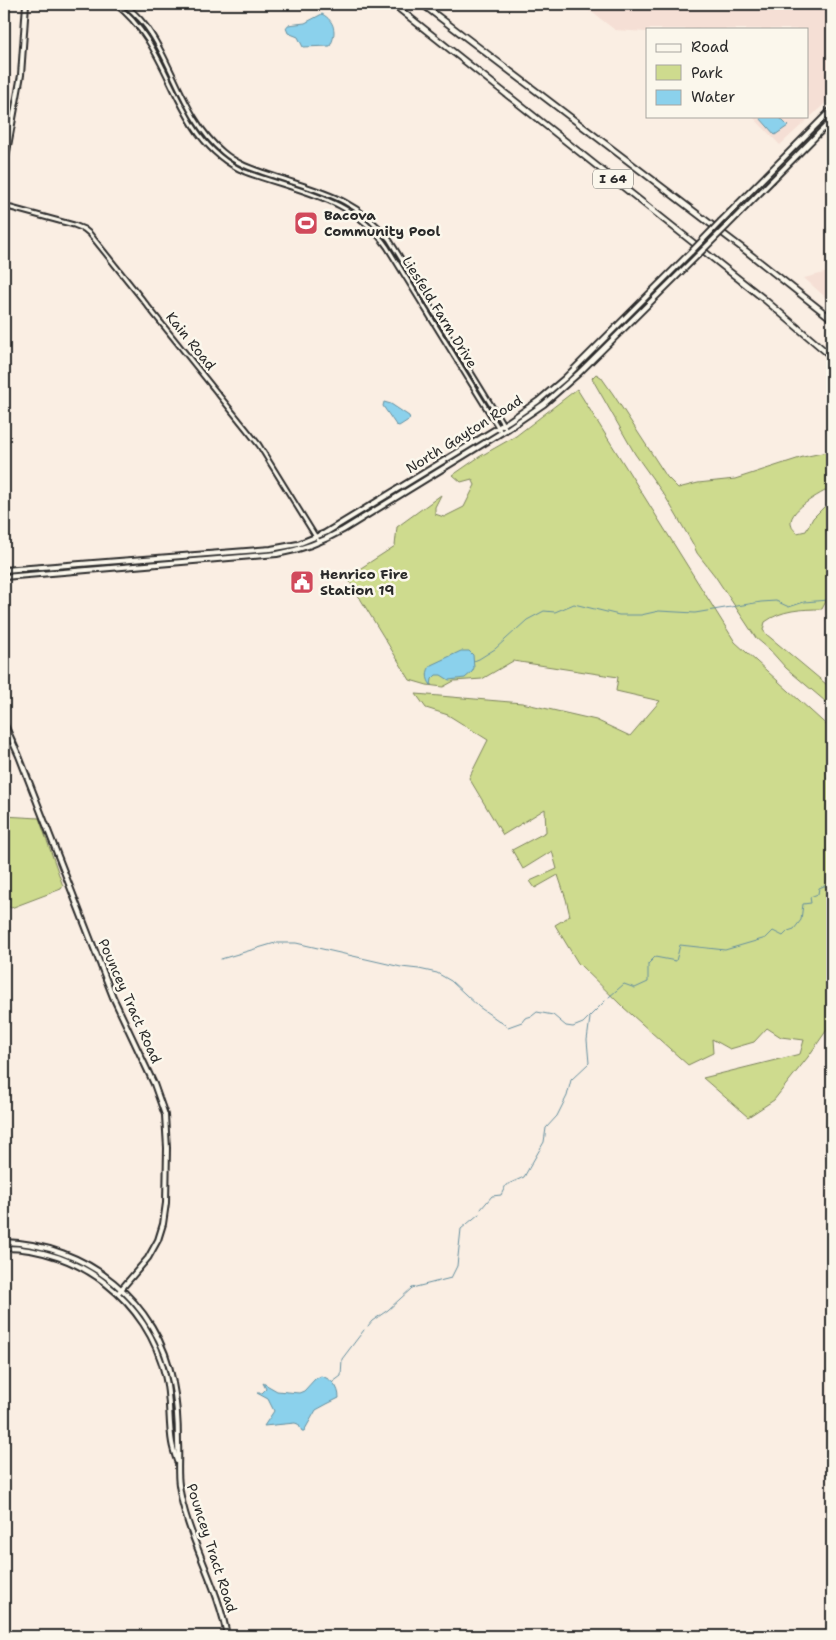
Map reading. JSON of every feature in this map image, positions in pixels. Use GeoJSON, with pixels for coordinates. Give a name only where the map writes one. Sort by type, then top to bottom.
{"type":"FeatureCollection","features":[{"type":"Feature","properties":{"kind":"highway","name":"I 64"},"geometry":{"type":"LineString","coordinates":[[393,4],[764,300],[832,357]]}},
{"type":"Feature","properties":{"kind":"highway","name":"I 64"},"geometry":{"type":"LineString","coordinates":[[422,4],[746,251],[832,319]]}},
{"type":"Feature","properties":{"kind":"main road"},"geometry":{"type":"LineString","coordinates":[[4,168],[21,74],[26,4]]}},
{"type":"Feature","properties":{"kind":"main road","name":"North Gayton Road"},"geometry":{"type":"LineString","coordinates":[[4,570],[271,549],[291,546],[316,537],[345,522],[498,428],[538,401],[565,378],[832,109]]}},
{"type":"Feature","properties":{"kind":"main road","name":"North Gayton Road"},"geometry":{"type":"LineString","coordinates":[[4,577],[277,554],[300,550],[343,530],[530,414],[562,389],[832,120]]}},
{"type":"Feature","properties":{"kind":"main road","name":"Pouncey Tract Road"},"geometry":{"type":"LineString","coordinates":[[4,723],[19,756],[118,1011],[154,1084],[164,1115],[167,1148],[164,1224],[148,1258],[118,1293],[132,1308],[146,1328],[161,1360],[170,1400],[172,1443],[178,1466]]}},
{"type":"Feature","properties":{"kind":"main road"},"geometry":{"type":"LineString","coordinates":[[4,1242],[39,1246],[66,1254],[93,1267],[122,1289]]}},
{"type":"Feature","properties":{"kind":"main road"},"geometry":{"type":"LineString","coordinates":[[4,1248],[29,1250],[67,1260],[91,1273],[118,1293]]}},
{"type":"Feature","properties":{"kind":"main road","name":"Pouncey Tract Road"},"geometry":{"type":"LineString","coordinates":[[122,1289],[151,1325],[162,1345],[167,1360],[174,1389],[179,1485],[192,1531],[215,1592],[227,1636]]}},
{"type":"Feature","properties":{"kind":"street","name":"Liesfeld Farm Drive"},"geometry":{"type":"LineString","coordinates":[[115,4],[131,18],[145,35],[193,127],[200,138],[216,154],[245,172],[337,204],[353,212],[373,229],[397,263],[501,432]]}},
{"type":"Feature","properties":{"kind":"street","name":"Liesfeld Farm Drive"},"geometry":{"type":"LineString","coordinates":[[124,4],[152,34],[196,121],[217,148],[247,167],[338,198],[361,211],[376,224],[389,239],[506,429]]}},
{"type":"Feature","properties":{"kind":"street","name":"Kain Road"},"geometry":{"type":"LineString","coordinates":[[4,206],[74,225],[90,234],[255,440],[319,542]]}},
{"type":"Feature","properties":{"kind":"shaded area"},"geometry":{"type":"Polygon","coordinates":[[[577,4],[831,4],[832,97],[780,145],[754,118],[808,118],[808,28],[646,28],[646,32],[615,30],[593,13],[577,4]]]}},
{"type":"Feature","properties":{"kind":"shaded area"},"geometry":{"type":"Polygon","coordinates":[[[832,271],[832,303],[804,278],[832,271]]]}},
{"type":"Feature","properties":{"kind":"green space"},"geometry":{"type":"Polygon","coordinates":[[[596,374],[601,377],[613,394],[667,477],[678,488],[698,483],[735,479],[803,457],[832,451],[832,487],[805,503],[793,515],[791,521],[792,528],[797,533],[806,531],[813,518],[825,506],[831,518],[826,530],[832,536],[832,590],[822,609],[799,610],[778,615],[765,622],[763,630],[832,689],[832,707],[786,668],[756,638],[715,576],[697,553],[665,496],[635,454],[592,378],[596,374]]]}},
{"type":"Feature","properties":{"kind":"green space"},"geometry":{"type":"Polygon","coordinates":[[[577,389],[735,642],[832,730],[832,1025],[774,1100],[748,1117],[703,1078],[800,1054],[804,1040],[781,1037],[767,1028],[754,1042],[730,1049],[712,1039],[713,1053],[688,1065],[623,1007],[578,963],[555,925],[570,916],[558,875],[535,888],[530,881],[557,869],[552,851],[523,869],[512,850],[546,832],[545,809],[503,835],[469,778],[488,740],[448,715],[426,708],[416,694],[522,703],[596,720],[630,736],[660,701],[616,691],[618,677],[513,661],[482,679],[454,681],[443,687],[410,680],[347,577],[395,546],[397,527],[441,495],[435,507],[435,514],[444,517],[464,507],[475,485],[472,479],[461,482],[453,475],[479,457],[516,436],[577,389]]]}},
{"type":"Feature","properties":{"kind":"green space"},"geometry":{"type":"Polygon","coordinates":[[[4,816],[39,818],[63,886],[61,889],[11,908],[5,904],[4,816]]]}},
{"type":"Feature","properties":{"kind":"water"},"geometry":{"type":"Polygon","coordinates":[[[322,14],[330,20],[334,28],[334,36],[330,46],[303,47],[298,37],[288,33],[286,28],[288,25],[305,23],[322,14]]]}},
{"type":"Feature","properties":{"kind":"water"},"geometry":{"type":"Polygon","coordinates":[[[760,118],[780,118],[788,126],[775,135],[760,118]]]}},
{"type":"Feature","properties":{"kind":"water"},"geometry":{"type":"Polygon","coordinates":[[[384,402],[391,404],[409,416],[410,419],[399,426],[396,425],[383,406],[384,402]]]}},
{"type":"Feature","properties":{"kind":"water"},"geometry":{"type":"Polygon","coordinates":[[[461,651],[469,651],[473,655],[474,668],[472,672],[465,678],[449,680],[441,675],[436,675],[432,679],[431,685],[427,675],[431,665],[461,651]]]}},
{"type":"Feature","properties":{"kind":"water"},"geometry":{"type":"Polygon","coordinates":[[[321,1376],[334,1384],[338,1390],[339,1398],[316,1410],[304,1431],[295,1423],[264,1426],[274,1411],[268,1399],[257,1393],[262,1393],[266,1389],[263,1383],[277,1391],[299,1393],[321,1376]]]}},
{"type":"Feature","properties":{"kind":"waterway"},"geometry":{"type":"LineString","coordinates":[[474,661],[495,649],[527,620],[544,611],[555,612],[574,604],[619,615],[641,615],[659,611],[695,613],[776,601],[789,607],[804,602],[832,598]]}},
{"type":"Feature","properties":{"kind":"waterway"},"geometry":{"type":"LineString","coordinates":[[609,997],[624,984],[635,988],[648,982],[648,964],[655,957],[676,961],[680,945],[725,950],[766,938],[773,931],[783,936],[788,931],[794,929],[801,920],[803,904],[811,903],[810,897],[818,894],[819,888],[832,886]]}},
{"type":"Feature","properties":{"kind":"waterway"},"geometry":{"type":"LineString","coordinates":[[221,959],[275,943],[296,943],[401,967],[437,973],[451,981],[479,1007],[508,1027],[522,1022],[525,1018],[537,1012],[553,1015],[566,1026],[573,1027],[583,1023],[605,1001]]}},
{"type":"Feature","properties":{"kind":"waterway"},"geometry":{"type":"LineString","coordinates":[[481,1209],[492,1196],[501,1195],[506,1185],[524,1177],[544,1142],[546,1128],[557,1116],[567,1096],[571,1080],[589,1063],[587,1040],[590,1018]]}},
{"type":"Feature","properties":{"kind":"waterway"},"geometry":{"type":"LineString","coordinates":[[368,1326],[412,1288],[451,1278],[457,1266],[461,1229],[479,1214]]}},
{"type":"Feature","properties":{"kind":"waterway"},"geometry":{"type":"LineString","coordinates":[[333,1382],[341,1376],[342,1359],[364,1330]]}},
{"type":"Feature","properties":{"kind":"place","name":"Bacova Community Pool"},"geometry":{"type":"Point","coordinates":[306,223]}},
{"type":"Feature","properties":{"kind":"place","name":"Henrico Fire Station 19"},"geometry":{"type":"Point","coordinates":[302,582]}}]}
